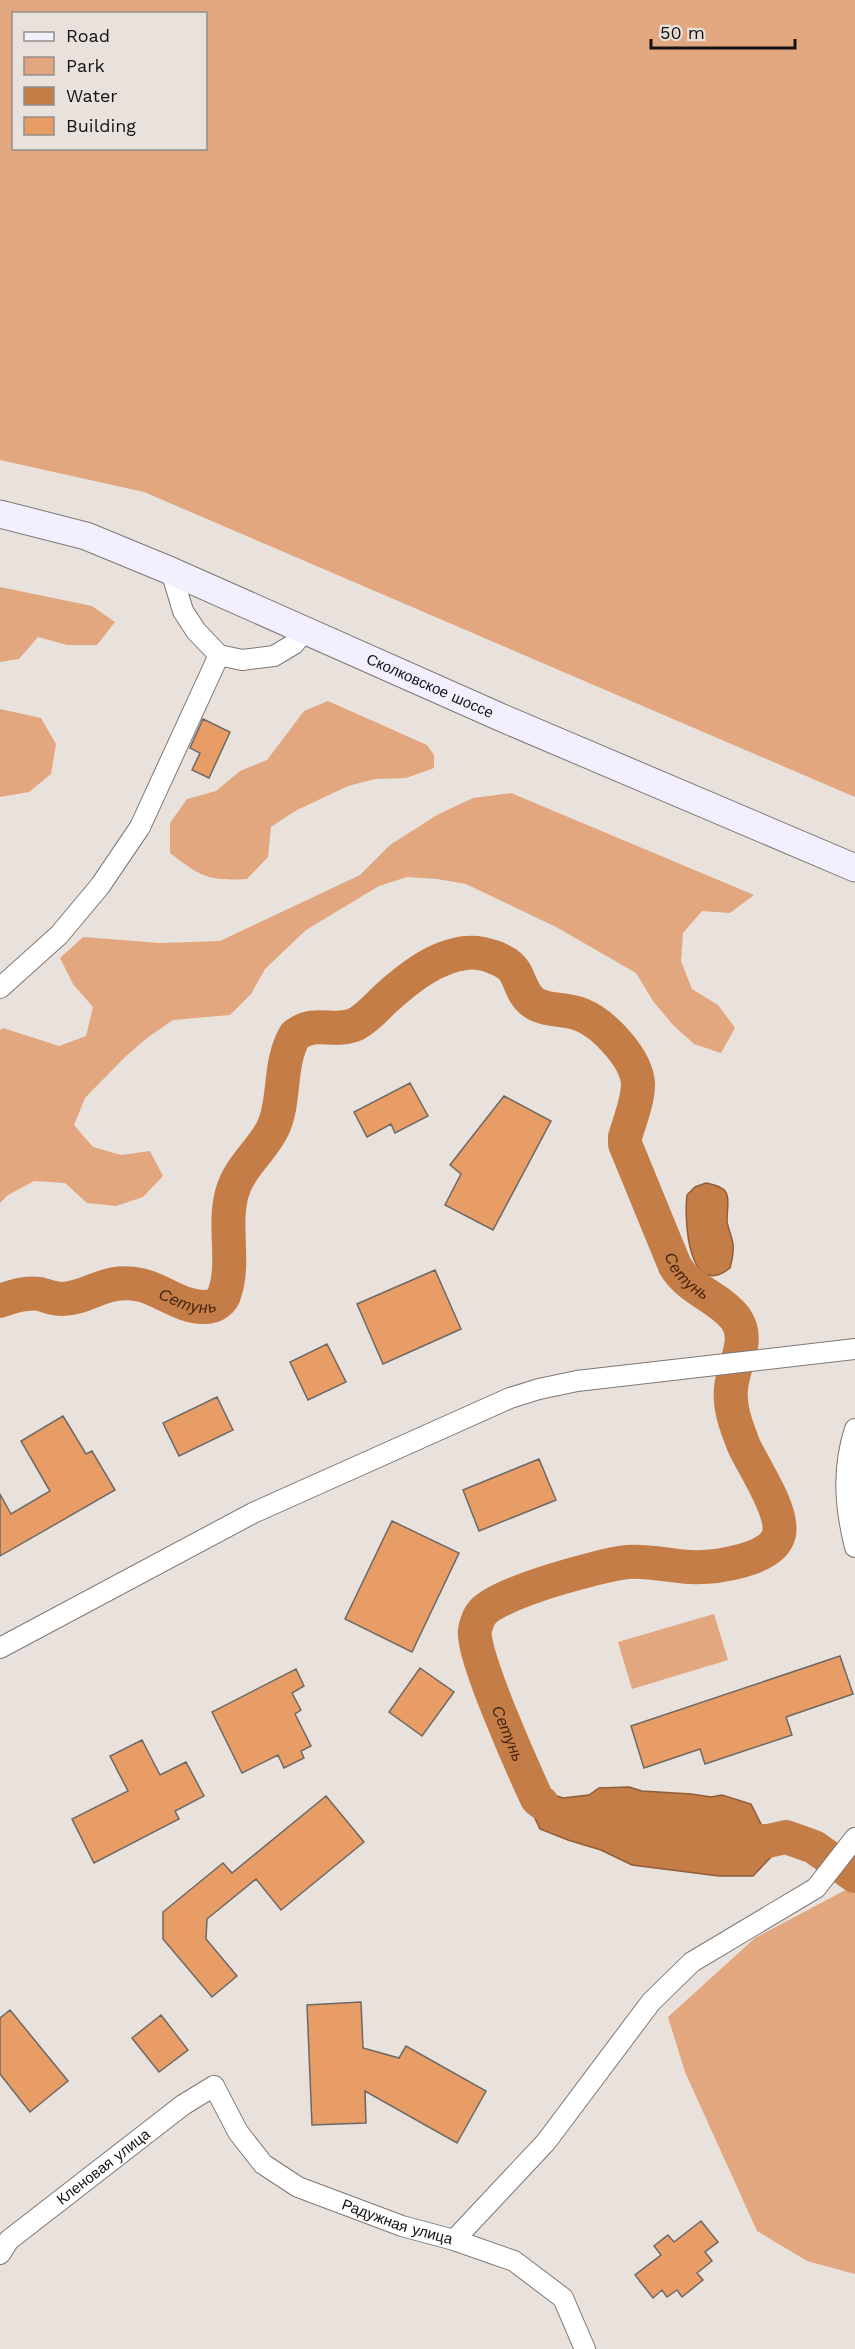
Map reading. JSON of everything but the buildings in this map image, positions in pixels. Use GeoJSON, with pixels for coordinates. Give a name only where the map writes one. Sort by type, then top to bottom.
{"type":"FeatureCollection","features":[{"type":"Feature","properties":{"kind":"street","name":"Сколковское шоссе"},"geometry":{"type":"LineString","coordinates":[[0,514],[86,536],[171,571],[500,717],[855,868]]}},
{"type":"Feature","properties":{"kind":"street"},"geometry":{"type":"LineString","coordinates":[[171,571],[183,611],[196,631],[219,655],[242,660],[273,656],[294,644],[306,629]]}},
{"type":"Feature","properties":{"kind":"street"},"geometry":{"type":"LineString","coordinates":[[0,988],[59,935],[100,886],[140,827],[219,655]]}},
{"type":"Feature","properties":{"kind":"street"},"geometry":{"type":"LineString","coordinates":[[0,1648],[253,1513],[510,1398],[577,1381],[855,1349]]}},
{"type":"Feature","properties":{"kind":"street"},"geometry":{"type":"LineString","coordinates":[[855,1429],[845,1480],[855,1547]]}},
{"type":"Feature","properties":{"kind":"street"},"geometry":{"type":"LineString","coordinates":[[454,2240],[546,2142],[651,2002],[692,1962],[816,1888],[855,1838]]}},
{"type":"Feature","properties":{"kind":"street","name":"Радужная улица"},"geometry":{"type":"LineString","coordinates":[[214,2086],[238,2132],[263,2164],[298,2187],[402,2226],[454,2240],[514,2261],[563,2298],[585,2349]]}},
{"type":"Feature","properties":{"kind":"street","name":"Кленовая улица"},"geometry":{"type":"LineString","coordinates":[[0,2254],[9,2240],[183,2105],[214,2086]]}},
{"type":"Feature","properties":{"kind":"green space"},"geometry":{"type":"Polygon","coordinates":[[[0,0],[855,0],[855,797],[144,492],[0,460],[0,0]]]}},
{"type":"Feature","properties":{"kind":"green space"},"geometry":{"type":"Polygon","coordinates":[[[0,587],[92,606],[115,622],[97,645],[67,645],[38,637],[19,659],[0,662],[0,587]]]}},
{"type":"Feature","properties":{"kind":"green space"},"geometry":{"type":"Polygon","coordinates":[[[328,701],[427,745],[434,755],[434,768],[406,778],[375,779],[348,786],[295,811],[271,827],[268,857],[247,879],[206,876],[170,853],[170,823],[187,799],[216,791],[240,771],[267,760],[304,711],[328,701]]]}},
{"type":"Feature","properties":{"kind":"green space"},"geometry":{"type":"Polygon","coordinates":[[[0,709],[41,718],[56,744],[51,774],[29,792],[0,797],[0,709]]]}},
{"type":"Feature","properties":{"kind":"green space"},"geometry":{"type":"Polygon","coordinates":[[[511,793],[754,895],[730,913],[702,911],[683,933],[681,961],[692,989],[718,1005],[735,1028],[721,1053],[694,1044],[673,1025],[653,1001],[636,973],[558,928],[466,884],[407,877],[379,886],[306,930],[265,969],[251,994],[230,1015],[173,1020],[125,1057],[85,1098],[74,1125],[93,1147],[121,1155],[150,1151],[163,1176],[143,1197],[116,1206],[87,1203],[65,1183],[34,1181],[8,1195],[0,1203],[0,1030],[3,1028],[59,1046],[86,1036],[93,1007],[73,984],[60,958],[83,937],[160,943],[220,941],[360,875],[390,845],[437,815],[473,798],[511,793]]]}},
{"type":"Feature","properties":{"kind":"green space"},"geometry":{"type":"Polygon","coordinates":[[[714,1614],[728,1660],[632,1689],[618,1642],[714,1614]]]}},
{"type":"Feature","properties":{"kind":"green space"},"geometry":{"type":"Polygon","coordinates":[[[855,1885],[855,2274],[807,2261],[757,2231],[685,2072],[668,2017],[755,1938],[855,1885]]]}},
{"type":"Feature","properties":{"kind":"water"},"geometry":{"type":"Polygon","coordinates":[[[706,1183],[725,1191],[728,1201],[727,1221],[733,1244],[730,1268],[716,1275],[705,1274],[697,1266],[688,1237],[687,1195],[695,1187],[706,1183]]]}},
{"type":"Feature","properties":{"kind":"water"},"geometry":{"type":"Polygon","coordinates":[[[531,1759],[542,1784],[551,1794],[563,1798],[589,1795],[599,1788],[629,1787],[642,1791],[711,1797],[722,1795],[751,1804],[767,1836],[772,1856],[753,1876],[719,1876],[632,1865],[601,1850],[540,1829],[508,1762],[531,1759]]]}},
{"type":"Feature","properties":{"kind":"waterway","name":"Сетунь"},"geometry":{"type":"LineString","coordinates":[[0,1301],[30,1294],[59,1299],[72,1298],[108,1286],[128,1283],[149,1287],[197,1307],[209,1307],[218,1303],[224,1295],[228,1280],[229,1218],[232,1193],[245,1167],[273,1128],[280,1106],[286,1058],[295,1035],[311,1028],[340,1028],[356,1024],[411,977],[443,959],[472,953],[500,960],[515,972],[525,993],[534,1003],[545,1008],[582,1015],[609,1034],[626,1054],[636,1074],[637,1097],[625,1144],[675,1266],[689,1282],[729,1311],[740,1327],[742,1336],[740,1354],[731,1389],[732,1411],[744,1446],[773,1502],[779,1534],[766,1551],[741,1561],[700,1567],[643,1562],[614,1564],[527,1589],[491,1605],[482,1613],[475,1630],[481,1662],[522,1765],[537,1799],[542,1803]]}},
{"type":"Feature","properties":{"kind":"waterway","name":"Сетунь"},"geometry":{"type":"LineString","coordinates":[[722,1841],[768,1841],[786,1837],[814,1847],[855,1876]]}}]}
